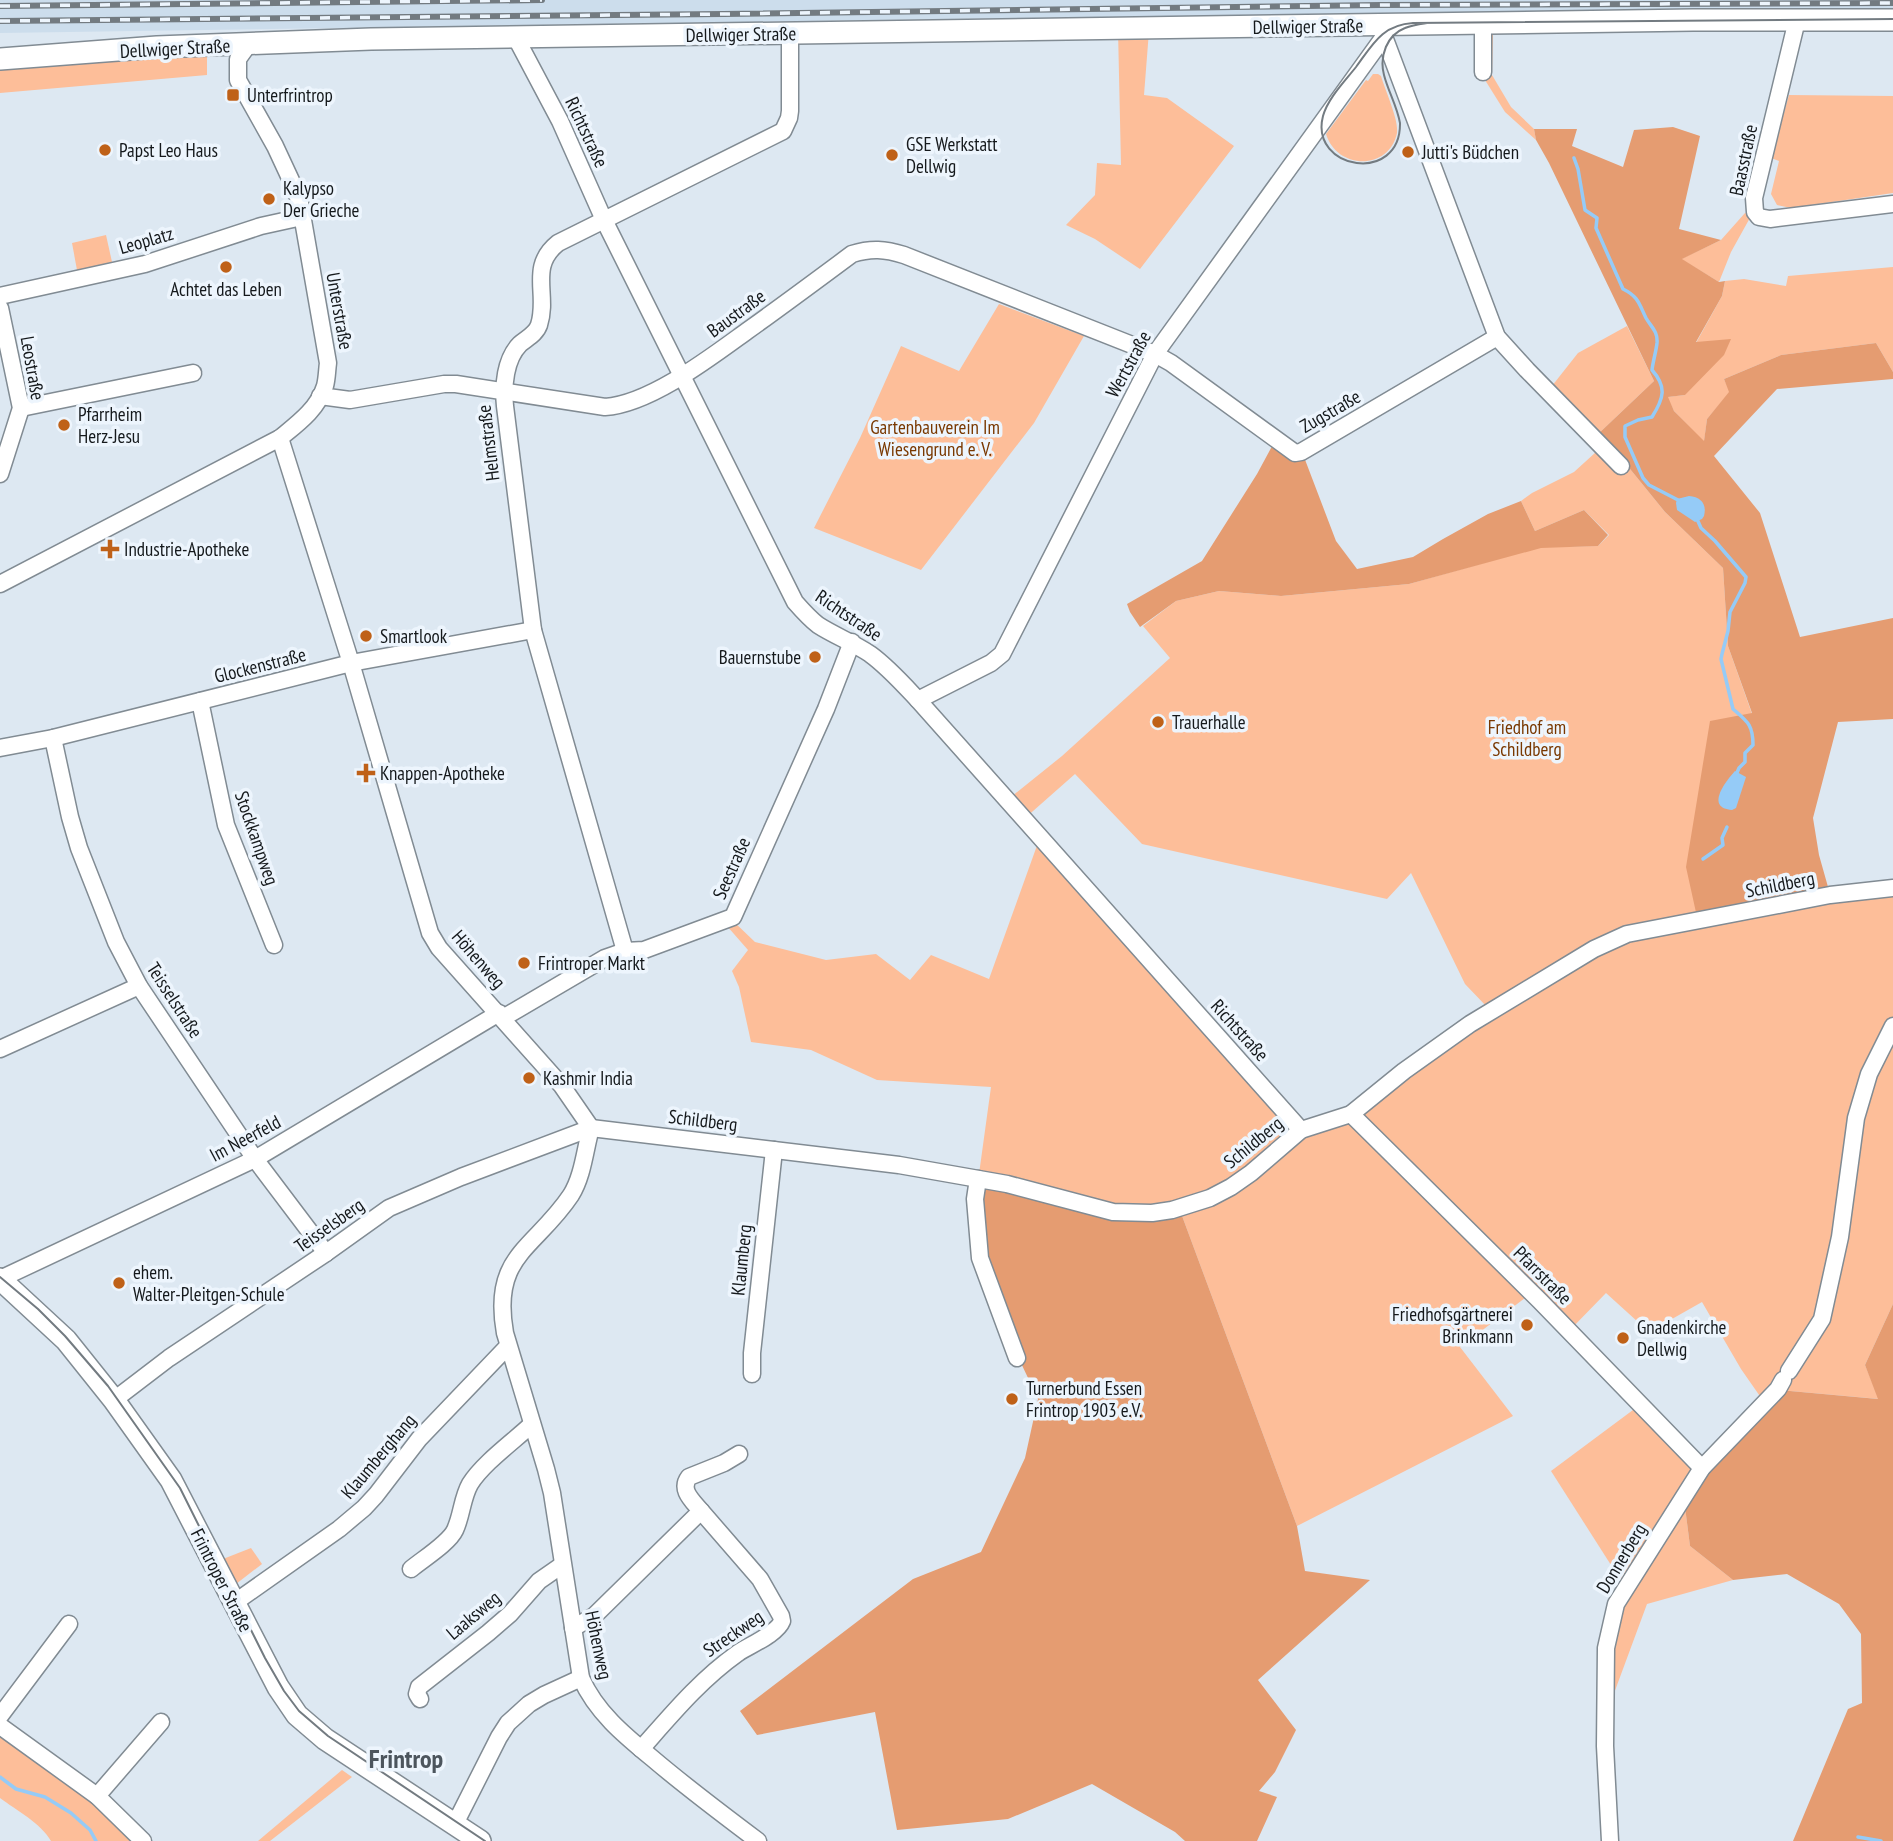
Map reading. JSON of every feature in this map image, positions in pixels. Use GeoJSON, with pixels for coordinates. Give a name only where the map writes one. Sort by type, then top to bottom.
{"type":"FeatureCollection","features":[{"type":"Feature","properties":{"kind":"main road","name":"Dellwiger Straße"},"geometry":{"type":"LineString","coordinates":[[0,59],[157,47],[371,39],[790,33],[1383,32],[1483,24],[1893,20]]}},
{"type":"Feature","properties":{"kind":"main road","name":"Frintroper Straße"},"geometry":{"type":"LineString","coordinates":[[0,1279],[66,1340],[114,1400],[171,1480],[278,1687],[297,1715],[325,1739],[480,1841]]}},
{"type":"Feature","properties":{"kind":"street","name":"Baasstraße"},"geometry":{"type":"LineString","coordinates":[[1797,20],[1754,198],[1755,212],[1770,219],[1893,204]]}},
{"type":"Feature","properties":{"kind":"street"},"geometry":{"type":"LineString","coordinates":[[1483,24],[1483,72]]}},
{"type":"Feature","properties":{"kind":"street"},"geometry":{"type":"LineString","coordinates":[[1383,32],[1497,337],[1621,466]]}},
{"type":"Feature","properties":{"kind":"street","name":"Wertstraße"},"geometry":{"type":"LineString","coordinates":[[918,699],[991,663],[1002,654],[1155,354],[1383,32]]}},
{"type":"Feature","properties":{"kind":"street","name":"Helmstraße"},"geometry":{"type":"LineString","coordinates":[[625,951],[533,630],[503,391],[509,363],[517,346],[536,331],[540,322],[541,272],[548,251],[604,219],[783,131],[790,111],[790,33]]}},
{"type":"Feature","properties":{"kind":"street","name":"Richtstraße"},"geometry":{"type":"LineString","coordinates":[[516,38],[560,121],[604,219],[794,602],[820,626],[852,642],[881,664],[918,699],[1301,1130]]}},
{"type":"Feature","properties":{"kind":"street","name":"Unterstraße"},"geometry":{"type":"LineString","coordinates":[[0,584],[280,438],[307,415],[320,396],[325,385],[328,363],[302,217],[286,167],[238,80],[238,60],[247,45]]}},
{"type":"Feature","properties":{"kind":"street","name":"Leoplatz"},"geometry":{"type":"LineString","coordinates":[[0,296],[145,264],[261,226],[302,217]]}},
{"type":"Feature","properties":{"kind":"street","name":"Baustraße"},"geometry":{"type":"LineString","coordinates":[[320,396],[350,400],[456,384],[615,407],[632,402],[693,370],[852,254],[867,249],[885,249],[1155,354]]}},
{"type":"Feature","properties":{"kind":"street","name":"Leostraße"},"geometry":{"type":"LineString","coordinates":[[0,308],[21,408],[0,474]]}},
{"type":"Feature","properties":{"kind":"street","name":"Zugstraße"},"geometry":{"type":"LineString","coordinates":[[1155,354],[1298,453],[1497,337]]}},
{"type":"Feature","properties":{"kind":"street"},"geometry":{"type":"LineString","coordinates":[[21,408],[192,373]]}},
{"type":"Feature","properties":{"kind":"street","name":"Höhenweg"},"geometry":{"type":"LineString","coordinates":[[280,438],[351,663],[430,933],[439,948],[562,1086],[591,1128],[577,1185],[519,1254],[506,1279],[502,1311],[508,1346],[552,1493],[581,1678],[587,1692],[606,1716],[676,1778],[758,1841]]}},
{"type":"Feature","properties":{"kind":"street","name":"Glockenstraße"},"geometry":{"type":"LineString","coordinates":[[0,748],[53,738],[351,663],[533,630]]}},
{"type":"Feature","properties":{"kind":"street","name":"Seestraße"},"geometry":{"type":"LineString","coordinates":[[501,1016],[614,954],[644,950],[733,916],[821,721],[852,642]]}},
{"type":"Feature","properties":{"kind":"street","name":"Stockkampweg"},"geometry":{"type":"LineString","coordinates":[[200,701],[226,825],[274,945]]}},
{"type":"Feature","properties":{"kind":"street","name":"Teisselstraße"},"geometry":{"type":"LineString","coordinates":[[53,738],[79,848],[116,942],[139,986],[255,1159],[326,1253]]}},
{"type":"Feature","properties":{"kind":"street","name":"Schildberg"},"geometry":{"type":"LineString","coordinates":[[591,1128],[899,1165],[1007,1184],[1113,1212],[1152,1213],[1172,1210],[1210,1198],[1231,1187],[1301,1130],[1351,1114],[1404,1071],[1470,1024],[1594,949],[1627,934],[1830,895],[1893,888]]}},
{"type":"Feature","properties":{"kind":"street"},"geometry":{"type":"LineString","coordinates":[[0,1049],[139,986]]}},
{"type":"Feature","properties":{"kind":"street","name":"Im Neerfeld"},"geometry":{"type":"LineString","coordinates":[[0,1279],[255,1159],[501,1016]]}},
{"type":"Feature","properties":{"kind":"street","name":"Donnerberg"},"geometry":{"type":"LineString","coordinates":[[1610,1841],[1605,1746],[1606,1648],[1616,1604],[1702,1468],[1778,1389],[1822,1319],[1840,1237],[1858,1108],[1869,1074],[1893,1026]]}},
{"type":"Feature","properties":{"kind":"street","name":"Pfarrstraße"},"geometry":{"type":"LineString","coordinates":[[1351,1114],[1540,1301],[1702,1468]]}},
{"type":"Feature","properties":{"kind":"street","name":"Teisselsberg"},"geometry":{"type":"LineString","coordinates":[[114,1400],[388,1208],[591,1128]]}},
{"type":"Feature","properties":{"kind":"street","name":"Klaumberg"},"geometry":{"type":"LineString","coordinates":[[752,1374],[774,1150]]}},
{"type":"Feature","properties":{"kind":"street"},"geometry":{"type":"LineString","coordinates":[[978,1179],[975,1199],[980,1258],[1017,1357]]}},
{"type":"Feature","properties":{"kind":"street","name":"Klaumberghang"},"geometry":{"type":"LineString","coordinates":[[234,1603],[357,1514],[376,1495],[418,1439],[508,1346]]}},
{"type":"Feature","properties":{"kind":"street"},"geometry":{"type":"LineString","coordinates":[[411,1569],[453,1535],[465,1493],[471,1482],[532,1424]]}},
{"type":"Feature","properties":{"kind":"street","name":"Streckweg"},"geometry":{"type":"LineString","coordinates":[[641,1748],[709,1675],[776,1630],[782,1621],[760,1579],[687,1493],[685,1481],[739,1454]]}},
{"type":"Feature","properties":{"kind":"street"},"geometry":{"type":"LineString","coordinates":[[573,1628],[594,1616],[701,1511]]}},
{"type":"Feature","properties":{"kind":"street","name":"Laaksweg"},"geometry":{"type":"LineString","coordinates":[[420,1699],[417,1692],[419,1687],[488,1633],[510,1614],[539,1581],[562,1565]]}},
{"type":"Feature","properties":{"kind":"street"},"geometry":{"type":"LineString","coordinates":[[0,1716],[69,1624]]}},
{"type":"Feature","properties":{"kind":"street"},"geometry":{"type":"LineString","coordinates":[[454,1824],[508,1723],[529,1704],[581,1678]]}},
{"type":"Feature","properties":{"kind":"street"},"geometry":{"type":"LineString","coordinates":[[97,1796],[161,1722]]}},
{"type":"Feature","properties":{"kind":"street"},"geometry":{"type":"LineString","coordinates":[[0,1726],[97,1796],[143,1841]]}},
{"type":"Feature","properties":{"kind":"shaded area"},"geometry":{"type":"Polygon","coordinates":[[[0,0],[1893,0],[1893,11],[1010,18],[0,33],[0,0]]]}},
{"type":"Feature","properties":{"kind":"shaded area"},"geometry":{"type":"Polygon","coordinates":[[[1673,127],[1700,136],[1679,229],[1721,240],[1682,259],[1719,282],[1725,281],[1722,296],[1696,342],[1731,339],[1724,355],[1685,395],[1668,397],[1674,411],[1704,441],[1707,419],[1729,392],[1724,379],[1781,355],[1876,343],[1893,372],[1893,379],[1777,389],[1714,456],[1760,513],[1800,637],[1893,618],[1893,719],[1838,722],[1813,818],[1819,855],[1830,894],[1697,917],[1686,867],[1710,721],[1752,713],[1728,646],[1723,568],[1665,512],[1626,464],[1596,436],[1654,381],[1536,140],[1534,129],[1577,129],[1572,146],[1623,167],[1634,130],[1673,127]]]}},
{"type":"Feature","properties":{"kind":"shaded area"},"geometry":{"type":"Polygon","coordinates":[[[1276,439],[1304,457],[1336,541],[1357,569],[1413,557],[1488,514],[1521,501],[1535,531],[1584,510],[1608,535],[1598,546],[1541,548],[1409,584],[1281,596],[1219,591],[1176,601],[1140,627],[1127,604],[1202,561],[1276,439]]]}},
{"type":"Feature","properties":{"kind":"shaded area"},"geometry":{"type":"Polygon","coordinates":[[[979,1174],[1118,1209],[1178,1205],[1297,1526],[1305,1571],[1370,1580],[1258,1680],[1296,1730],[1275,1772],[1259,1791],[1277,1797],[1257,1841],[1185,1841],[1175,1832],[1092,1784],[1008,1819],[897,1830],[875,1712],[757,1735],[740,1711],[913,1579],[981,1552],[1025,1458],[1038,1399],[1020,1361],[980,1256],[979,1174]]]}},
{"type":"Feature","properties":{"kind":"shaded area"},"geometry":{"type":"Polygon","coordinates":[[[1893,1304],[1893,1841],[1793,1841],[1848,1709],[1862,1703],[1861,1634],[1839,1604],[1787,1574],[1733,1580],[1690,1546],[1685,1507],[1703,1470],[1779,1390],[1878,1399],[1865,1365],[1893,1304]]]}},
{"type":"Feature","properties":{"kind":"green space"},"geometry":{"type":"Polygon","coordinates":[[[1118,30],[1149,31],[1144,95],[1167,98],[1234,146],[1140,269],[1095,239],[1066,225],[1095,195],[1097,163],[1121,165],[1118,30]]]}},
{"type":"Feature","properties":{"kind":"green space"},"geometry":{"type":"Polygon","coordinates":[[[1485,35],[1493,35],[1492,75],[1511,107],[1534,129],[1536,140],[1505,112],[1485,80],[1485,35]]]}},
{"type":"Feature","properties":{"kind":"green space"},"geometry":{"type":"Polygon","coordinates":[[[207,51],[207,75],[0,93],[0,64],[207,51]]]}},
{"type":"Feature","properties":{"kind":"green space"},"geometry":{"type":"Polygon","coordinates":[[[1373,74],[1381,76],[1394,113],[1397,133],[1392,145],[1374,160],[1351,160],[1332,146],[1326,134],[1373,74]]]}},
{"type":"Feature","properties":{"kind":"green space"},"geometry":{"type":"Polygon","coordinates":[[[1789,95],[1893,96],[1893,193],[1791,208],[1777,205],[1771,194],[1779,161],[1771,158],[1789,95]]]}},
{"type":"Feature","properties":{"kind":"green space"},"geometry":{"type":"Polygon","coordinates":[[[1745,213],[1751,216],[1731,252],[1719,282],[1681,259],[1721,240],[1745,213]]]}},
{"type":"Feature","properties":{"kind":"green space"},"geometry":{"type":"Polygon","coordinates":[[[106,235],[112,262],[77,270],[72,243],[106,235]]]}},
{"type":"Feature","properties":{"kind":"green space"},"geometry":{"type":"Polygon","coordinates":[[[1893,267],[1893,372],[1876,343],[1781,355],[1724,379],[1730,392],[1707,419],[1704,442],[1674,411],[1667,397],[1685,395],[1696,343],[1722,296],[1725,281],[1744,279],[1786,286],[1788,276],[1893,267]]]}},
{"type":"Feature","properties":{"kind":"green space","name":"Gartenbauverein Im Wiesengrund e. V."},"geometry":{"type":"Polygon","coordinates":[[[999,304],[1084,336],[1034,423],[921,570],[814,528],[860,438],[901,346],[959,371],[999,304]]]}},
{"type":"Feature","properties":{"kind":"green space"},"geometry":{"type":"Polygon","coordinates":[[[1627,326],[1654,381],[1596,436],[1548,391],[1578,353],[1627,326]]]}},
{"type":"Feature","properties":{"kind":"green space","name":"Friedhof am Schildberg"},"geometry":{"type":"Polygon","coordinates":[[[1596,452],[1626,464],[1665,512],[1723,568],[1728,646],[1752,714],[1697,917],[1893,889],[1893,1022],[1868,1073],[1821,1318],[1764,1402],[1741,1369],[1702,1302],[1649,1332],[1606,1293],[1570,1330],[1354,1110],[1488,1008],[1465,984],[1411,873],[1387,899],[1142,844],[1075,774],[1024,819],[1006,801],[1062,756],[1170,658],[1143,626],[1176,601],[1219,591],[1281,596],[1409,584],[1540,547],[1598,546],[1609,535],[1584,510],[1535,531],[1521,501],[1574,472],[1596,452]]]}},
{"type":"Feature","properties":{"kind":"green space"},"geometry":{"type":"Polygon","coordinates":[[[1039,840],[1302,1138],[1351,1112],[1529,1295],[1460,1347],[1513,1416],[1297,1526],[1178,1205],[1118,1209],[979,1174],[991,1087],[877,1080],[811,1050],[751,1042],[739,987],[732,971],[748,950],[727,926],[731,919],[755,942],[826,960],[876,954],[910,980],[931,955],[989,979],[1039,840]]]}},
{"type":"Feature","properties":{"kind":"green space"},"geometry":{"type":"Polygon","coordinates":[[[1893,1029],[1893,1304],[1865,1365],[1879,1399],[1779,1390],[1823,1319],[1858,1118],[1893,1029]]]}},
{"type":"Feature","properties":{"kind":"green space"},"geometry":{"type":"Polygon","coordinates":[[[1637,1407],[1699,1469],[1625,1587],[1551,1471],[1637,1407]]]}},
{"type":"Feature","properties":{"kind":"green space"},"geometry":{"type":"Polygon","coordinates":[[[1685,1507],[1690,1546],[1733,1580],[1647,1604],[1613,1696],[1612,1648],[1623,1606],[1685,1507]]]}},
{"type":"Feature","properties":{"kind":"green space"},"geometry":{"type":"Polygon","coordinates":[[[251,1548],[262,1564],[236,1584],[223,1559],[251,1548]]]}},
{"type":"Feature","properties":{"kind":"green space"},"geometry":{"type":"Polygon","coordinates":[[[0,1737],[87,1798],[134,1841],[51,1841],[35,1823],[0,1798],[0,1737]]]}},
{"type":"Feature","properties":{"kind":"green space"},"geometry":{"type":"Polygon","coordinates":[[[342,1770],[352,1777],[270,1841],[258,1841],[342,1770]]]}},
{"type":"Feature","properties":{"kind":"water"},"geometry":{"type":"Polygon","coordinates":[[[1689,496],[1700,500],[1705,508],[1702,519],[1695,522],[1677,510],[1677,499],[1689,496]]]}},
{"type":"Feature","properties":{"kind":"water"},"geometry":{"type":"Polygon","coordinates":[[[1735,771],[1746,777],[1736,808],[1732,810],[1724,808],[1718,800],[1735,771]]]}},
{"type":"Feature","properties":{"kind":"waterway"},"geometry":{"type":"LineString","coordinates":[[1574,158],[1585,210],[1597,218],[1596,228],[1623,289],[1638,301],[1656,335],[1652,370],[1662,387],[1661,398],[1652,417],[1625,426],[1625,437],[1643,478],[1649,485],[1680,501]]}},
{"type":"Feature","properties":{"kind":"waterway"},"geometry":{"type":"LineString","coordinates":[[1697,519],[1701,528],[1746,577],[1730,612],[1721,659],[1733,709],[1749,724],[1753,738],[1753,745],[1745,753],[1745,762],[1736,775]]}},
{"type":"Feature","properties":{"kind":"waterway"},"geometry":{"type":"LineString","coordinates":[[1703,859],[1723,845],[1722,838],[1727,827]]}},
{"type":"Feature","properties":{"kind":"waterway"},"geometry":{"type":"LineString","coordinates":[[0,1777],[16,1789],[45,1797],[71,1813],[90,1830],[96,1841]]}},
{"type":"Feature","properties":{"kind":"waterway"},"geometry":{"type":"LineString","coordinates":[[1858,1837],[1881,1841]]}},
{"type":"Feature","properties":{"kind":"tram line"},"geometry":{"type":"LineString","coordinates":[[1427,23],[1399,31],[1389,41],[1384,54],[1384,75],[1400,123],[1396,143],[1386,156],[1372,162],[1357,163],[1341,158],[1329,149],[1322,134],[1325,109],[1373,43],[1393,27],[1413,23],[1893,19]]}},
{"type":"Feature","properties":{"kind":"tram line"},"geometry":{"type":"LineString","coordinates":[[0,1277],[65,1336],[108,1386],[180,1488],[265,1658],[299,1711],[328,1736],[485,1841]]}},
{"type":"Feature","properties":{"kind":"railway"},"geometry":{"type":"LineString","coordinates":[[0,6],[542,0]]}},
{"type":"Feature","properties":{"kind":"railway"},"geometry":{"type":"LineString","coordinates":[[0,21],[1380,5],[1893,3]]}},
{"type":"Feature","properties":{"kind":"place","name":"Unterfrintrop"},"geometry":{"type":"Point","coordinates":[233,95]}},
{"type":"Feature","properties":{"kind":"place","name":"Papst Leo Haus"},"geometry":{"type":"Point","coordinates":[105,150]}},
{"type":"Feature","properties":{"kind":"place","name":"Jutti's Büdchen"},"geometry":{"type":"Point","coordinates":[1408,152]}},
{"type":"Feature","properties":{"kind":"place","name":"GSE Werkstatt Dellwig"},"geometry":{"type":"Point","coordinates":[892,155]}},
{"type":"Feature","properties":{"kind":"place","name":"Kalypso Der Grieche"},"geometry":{"type":"Point","coordinates":[269,199]}},
{"type":"Feature","properties":{"kind":"place","name":"Achtet das Leben"},"geometry":{"type":"Point","coordinates":[226,267]}},
{"type":"Feature","properties":{"kind":"place","name":"Pfarrheim Herz-Jesu"},"geometry":{"type":"Point","coordinates":[64,425]}},
{"type":"Feature","properties":{"kind":"place","name":"Industrie-Apotheke"},"geometry":{"type":"Point","coordinates":[110,549]}},
{"type":"Feature","properties":{"kind":"place","name":"Smartlook"},"geometry":{"type":"Point","coordinates":[366,636]}},
{"type":"Feature","properties":{"kind":"place","name":"Bauernstube"},"geometry":{"type":"Point","coordinates":[815,657]}},
{"type":"Feature","properties":{"kind":"place","name":"Trauerhalle"},"geometry":{"type":"Point","coordinates":[1158,722]}},
{"type":"Feature","properties":{"kind":"place","name":"Knappen-Apotheke"},"geometry":{"type":"Point","coordinates":[366,773]}},
{"type":"Feature","properties":{"kind":"place","name":"Frintroper Markt"},"geometry":{"type":"Point","coordinates":[524,963]}},
{"type":"Feature","properties":{"kind":"place","name":"Kashmir India"},"geometry":{"type":"Point","coordinates":[529,1078]}},
{"type":"Feature","properties":{"kind":"place","name":"ehem. Walter-Pleitgen-Schule"},"geometry":{"type":"Point","coordinates":[119,1283]}},
{"type":"Feature","properties":{"kind":"place","name":"Friedhofsgärtnerei Brinkmann"},"geometry":{"type":"Point","coordinates":[1527,1325]}},
{"type":"Feature","properties":{"kind":"place","name":"Gnadenkirche Dellwig"},"geometry":{"type":"Point","coordinates":[1623,1338]}},
{"type":"Feature","properties":{"kind":"place","name":"Turnerbund Essen Frintrop 1903 e.V."},"geometry":{"type":"Point","coordinates":[1012,1399]}},
{"type":"Feature","properties":{"kind":"district","name":"Frintrop"},"geometry":{"type":"Point","coordinates":[406,1759]}}]}
